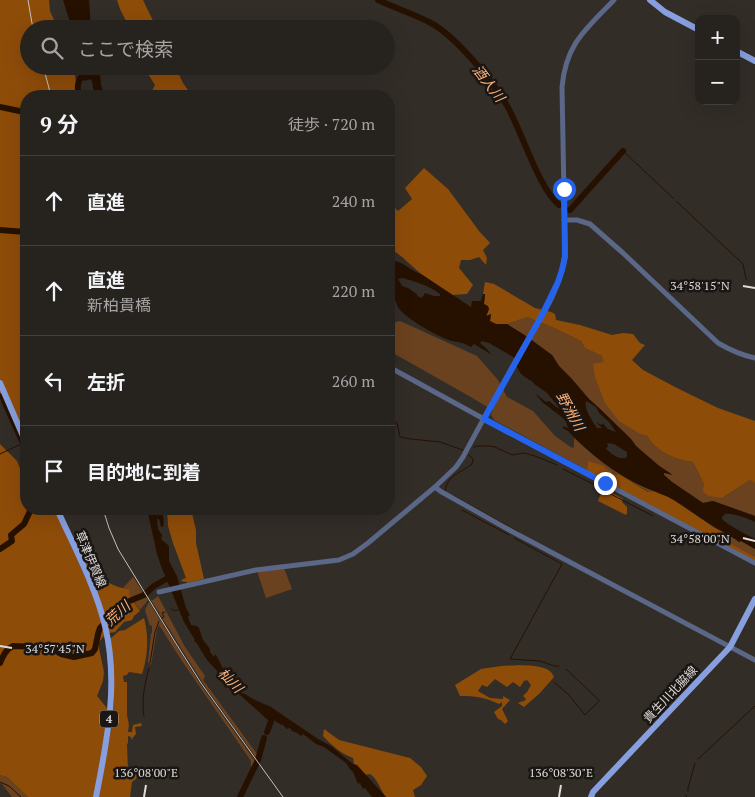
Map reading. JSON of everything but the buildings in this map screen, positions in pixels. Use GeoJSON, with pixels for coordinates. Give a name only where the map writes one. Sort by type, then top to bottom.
{"type":"FeatureCollection","features":[{"type":"Feature","properties":{"kind":"main road"},"geometry":{"type":"LineString","coordinates":[[650,0],[665,12],[695,28]]}},
{"type":"Feature","properties":{"kind":"main road"},"geometry":{"type":"LineString","coordinates":[[740,53],[755,61]]}},
{"type":"Feature","properties":{"kind":"main road"},"geometry":{"type":"LineString","coordinates":[[0,383],[20,429]]}},
{"type":"Feature","properties":{"kind":"main road","name":"草津伊賀線"},"geometry":{"type":"LineString","coordinates":[[60,515],[90,581],[102,615],[108,640],[112,680],[111,705],[96,797]]}},
{"type":"Feature","properties":{"kind":"main road","name":"貴生川北脇線"},"geometry":{"type":"LineString","coordinates":[[592,797],[593,792],[730,647],[755,599]]}},
{"type":"Feature","properties":{"kind":"street"},"geometry":{"type":"LineString","coordinates":[[162,592],[256,570],[339,560],[353,554],[368,543],[456,467],[542,315],[562,270],[565,257],[562,87],[565,67],[571,50],[586,28],[614,0]]}},
{"type":"Feature","properties":{"kind":"street"},"geometry":{"type":"LineString","coordinates":[[564,220],[577,220],[590,224],[718,343],[744,356],[755,358]]}},
{"type":"Feature","properties":{"kind":"street"},"geometry":{"type":"LineString","coordinates":[[395,370],[755,563]]}},
{"type":"Feature","properties":{"kind":"street"},"geometry":{"type":"LineString","coordinates":[[435,486],[440,492],[513,532],[755,660]]}},
{"type":"Feature","properties":{"kind":"shaded area"},"geometry":{"type":"Polygon","coordinates":[[[0,0],[49,0],[50,11],[54,20],[20,20],[20,75],[75,75],[78,90],[20,90],[20,423],[7,395],[0,401],[0,0]]]}},
{"type":"Feature","properties":{"kind":"shaded area"},"geometry":{"type":"Polygon","coordinates":[[[117,0],[143,0],[153,20],[126,20],[117,0]]]}},
{"type":"Feature","properties":{"kind":"shaded area"},"geometry":{"type":"Polygon","coordinates":[[[149,75],[179,75],[188,90],[152,90],[155,85],[149,75]]]}},
{"type":"Feature","properties":{"kind":"shaded area"},"geometry":{"type":"Polygon","coordinates":[[[424,168],[448,189],[490,243],[483,250],[487,258],[486,265],[479,257],[461,260],[459,268],[473,285],[467,294],[452,295],[421,274],[395,252],[395,208],[398,211],[412,199],[405,188],[424,168]]]}},
{"type":"Feature","properties":{"kind":"shaded area"},"geometry":{"type":"Polygon","coordinates":[[[485,282],[494,284],[535,308],[555,314],[556,320],[612,335],[633,334],[640,343],[645,345],[632,360],[643,370],[718,408],[755,421],[755,483],[750,480],[722,498],[709,496],[703,492],[704,484],[693,462],[673,457],[661,451],[647,436],[640,434],[619,421],[605,403],[595,377],[593,364],[604,362],[602,356],[585,348],[581,341],[527,317],[507,324],[496,324],[490,321],[491,314],[486,317],[489,309],[484,304],[485,282]]]}},
{"type":"Feature","properties":{"kind":"shaded area"},"geometry":{"type":"Polygon","coordinates":[[[527,317],[581,341],[585,348],[602,356],[640,434],[647,436],[661,451],[693,462],[704,484],[722,498],[750,480],[755,483],[755,516],[713,501],[703,503],[672,482],[664,475],[664,472],[671,475],[636,446],[589,399],[559,366],[552,355],[507,324],[527,317]]]}},
{"type":"Feature","properties":{"kind":"shaded area"},"geometry":{"type":"Polygon","coordinates":[[[400,321],[477,356],[498,380],[507,397],[533,411],[555,436],[572,448],[574,447],[574,438],[620,475],[615,475],[613,472],[588,462],[587,470],[494,420],[491,415],[493,410],[395,354],[395,322],[400,321]]]}},
{"type":"Feature","properties":{"kind":"shaded area"},"geometry":{"type":"Polygon","coordinates":[[[0,444],[17,461],[20,469],[20,515],[57,515],[100,609],[104,636],[99,642],[99,648],[104,672],[103,681],[97,696],[107,708],[107,752],[113,719],[114,695],[110,639],[119,631],[125,630],[144,618],[147,646],[142,674],[129,672],[123,676],[124,682],[127,682],[128,732],[132,732],[133,725],[141,723],[142,726],[135,727],[136,734],[131,740],[131,737],[128,736],[128,771],[137,775],[136,779],[132,782],[130,797],[96,797],[94,795],[93,797],[28,797],[7,777],[0,775],[0,444]]]}},
{"type":"Feature","properties":{"kind":"shaded area"},"geometry":{"type":"Polygon","coordinates":[[[588,461],[603,466],[615,475],[619,474],[648,492],[660,492],[723,532],[725,540],[755,557],[755,561],[596,476],[587,470],[588,461]]]}},
{"type":"Feature","properties":{"kind":"shaded area"},"geometry":{"type":"Polygon","coordinates":[[[626,478],[655,491],[649,492],[626,478]]]}},
{"type":"Feature","properties":{"kind":"shaded area"},"geometry":{"type":"Polygon","coordinates":[[[603,488],[623,499],[622,502],[627,507],[626,515],[598,501],[603,488]]]}},
{"type":"Feature","properties":{"kind":"shaded area"},"geometry":{"type":"Polygon","coordinates":[[[167,515],[192,515],[204,579],[187,583],[181,581],[186,578],[168,526],[167,515]]]}},
{"type":"Feature","properties":{"kind":"shaded area"},"geometry":{"type":"Polygon","coordinates":[[[723,532],[755,549],[755,557],[725,540],[723,532]]]}},
{"type":"Feature","properties":{"kind":"shaded area"},"geometry":{"type":"Polygon","coordinates":[[[78,545],[89,566],[97,575],[107,582],[129,589],[130,597],[140,611],[132,620],[124,622],[115,632],[109,633],[77,547],[78,545]]]}},
{"type":"Feature","properties":{"kind":"shaded area"},"geometry":{"type":"Polygon","coordinates":[[[284,568],[292,589],[266,598],[258,571],[284,568]]]}},
{"type":"Feature","properties":{"kind":"shaded area"},"geometry":{"type":"Polygon","coordinates":[[[133,577],[148,600],[140,610],[130,597],[128,589],[123,588],[133,577]]]}},
{"type":"Feature","properties":{"kind":"shaded area"},"geometry":{"type":"Polygon","coordinates":[[[158,596],[185,647],[205,676],[203,680],[257,754],[257,759],[206,688],[151,600],[158,596]]]}},
{"type":"Feature","properties":{"kind":"shaded area"},"geometry":{"type":"Polygon","coordinates":[[[149,602],[200,684],[255,761],[251,768],[251,761],[159,625],[151,665],[148,662],[152,625],[150,626],[145,610],[149,602]]]}},
{"type":"Feature","properties":{"kind":"shaded area"},"geometry":{"type":"Polygon","coordinates":[[[520,665],[544,668],[549,670],[554,677],[524,707],[518,703],[526,699],[523,696],[531,685],[527,680],[520,687],[513,682],[507,687],[495,679],[487,687],[482,685],[478,691],[490,698],[503,699],[503,696],[510,700],[502,709],[508,721],[505,724],[498,719],[494,712],[502,706],[502,702],[499,704],[480,697],[460,696],[455,685],[481,669],[520,665]]]}},
{"type":"Feature","properties":{"kind":"shaded area"},"geometry":{"type":"Polygon","coordinates":[[[324,729],[339,740],[410,758],[421,767],[427,776],[421,785],[413,790],[415,797],[386,797],[373,776],[370,774],[365,775],[354,764],[353,758],[337,749],[323,736],[324,729]]]}},
{"type":"Feature","properties":{"kind":"shaded area"},"geometry":{"type":"Polygon","coordinates":[[[0,775],[7,777],[28,797],[12,797],[0,783],[0,775]]]}},
{"type":"Feature","properties":{"kind":"water"},"geometry":{"type":"Polygon","coordinates":[[[63,0],[89,0],[90,20],[69,20],[63,0]]]}},
{"type":"Feature","properties":{"kind":"water"},"geometry":{"type":"Polygon","coordinates":[[[89,75],[100,75],[103,90],[93,90],[89,75]]]}},
{"type":"Feature","properties":{"kind":"water","name":"野洲川"},"geometry":{"type":"Polygon","coordinates":[[[395,261],[421,274],[471,307],[472,301],[481,301],[483,294],[485,294],[484,304],[489,309],[486,316],[491,314],[490,321],[496,324],[507,324],[552,355],[559,366],[589,399],[636,446],[673,475],[664,473],[672,482],[703,503],[713,501],[755,516],[755,522],[732,514],[725,514],[722,519],[755,539],[755,549],[741,541],[739,542],[674,500],[624,477],[594,456],[564,429],[562,426],[568,428],[563,418],[542,402],[535,393],[559,409],[546,392],[520,373],[515,358],[489,343],[482,341],[480,343],[492,355],[474,344],[471,347],[440,336],[417,324],[399,308],[395,299],[395,261]],[[403,278],[398,279],[402,286],[408,288],[417,296],[422,298],[425,293],[440,296],[440,294],[417,282],[403,278]],[[586,401],[586,408],[597,428],[602,428],[596,422],[602,425],[603,423],[616,432],[596,407],[586,401]],[[607,443],[606,449],[616,456],[621,458],[627,457],[627,452],[614,444],[607,443]]]}},
{"type":"Feature","properties":{"kind":"water","name":"杣川"},"geometry":{"type":"Polygon","coordinates":[[[148,515],[163,515],[163,527],[161,527],[159,519],[157,519],[158,529],[162,535],[161,539],[169,546],[169,561],[177,576],[186,608],[190,615],[188,617],[191,625],[199,628],[210,652],[214,657],[215,654],[231,680],[238,684],[242,694],[271,707],[331,746],[353,764],[357,765],[386,797],[372,797],[365,788],[363,789],[360,783],[358,784],[353,772],[346,763],[303,734],[301,736],[290,728],[287,729],[274,719],[272,722],[269,721],[231,687],[207,660],[196,642],[194,642],[195,640],[184,622],[157,554],[148,515]]]}},
{"type":"Feature","properties":{"kind":"waterway","name":"酒人川"},"geometry":{"type":"LineString","coordinates":[[378,0],[441,29],[472,59],[506,104],[547,191],[559,205]]}},
{"type":"Feature","properties":{"kind":"waterway"},"geometry":{"type":"LineString","coordinates":[[78,90],[80,78],[90,75]]}},
{"type":"Feature","properties":{"kind":"waterway"},"geometry":{"type":"LineString","coordinates":[[0,107],[20,111]]}},
{"type":"Feature","properties":{"kind":"waterway"},"geometry":{"type":"LineString","coordinates":[[623,151],[673,198]]}},
{"type":"Feature","properties":{"kind":"waterway","name":"酒人川"},"geometry":{"type":"LineString","coordinates":[[569,210],[623,151]]}},
{"type":"Feature","properties":{"kind":"waterway"},"geometry":{"type":"LineString","coordinates":[[676,201],[743,264],[747,279]]}},
{"type":"Feature","properties":{"kind":"waterway"},"geometry":{"type":"LineString","coordinates":[[0,230],[20,232]]}},
{"type":"Feature","properties":{"kind":"waterway"},"geometry":{"type":"LineString","coordinates":[[2,396],[20,436]]}},
{"type":"Feature","properties":{"kind":"waterway"},"geometry":{"type":"LineString","coordinates":[[395,422],[397,423],[400,437],[440,442],[463,450]]}},
{"type":"Feature","properties":{"kind":"waterway"},"geometry":{"type":"LineString","coordinates":[[0,454],[20,444]]}},
{"type":"Feature","properties":{"kind":"waterway"},"geometry":{"type":"LineString","coordinates":[[473,448],[476,446],[495,447],[512,455],[524,453],[557,465]]}},
{"type":"Feature","properties":{"kind":"waterway"},"geometry":{"type":"LineString","coordinates":[[445,491],[451,478],[472,464],[473,459],[469,455]]}},
{"type":"Feature","properties":{"kind":"waterway"},"geometry":{"type":"LineString","coordinates":[[563,469],[601,488]]}},
{"type":"Feature","properties":{"kind":"waterway"},"geometry":{"type":"LineString","coordinates":[[603,490],[653,516]]}},
{"type":"Feature","properties":{"kind":"waterway"},"geometry":{"type":"LineString","coordinates":[[454,496],[520,533]]}},
{"type":"Feature","properties":{"kind":"waterway"},"geometry":{"type":"LineString","coordinates":[[462,510],[509,535]]}},
{"type":"Feature","properties":{"kind":"waterway"},"geometry":{"type":"LineString","coordinates":[[0,549],[12,541],[11,535],[24,524],[28,515]]}},
{"type":"Feature","properties":{"kind":"waterway"},"geometry":{"type":"LineString","coordinates":[[514,538],[562,564],[510,659],[540,661],[559,666]]}},
{"type":"Feature","properties":{"kind":"waterway","name":"荒川"},"geometry":{"type":"LineString","coordinates":[[0,663],[7,651],[13,646],[47,646],[61,654],[74,657],[92,653],[95,649],[100,628],[127,602],[144,595],[154,586],[168,578]]}},
{"type":"Feature","properties":{"kind":"waterway"},"geometry":{"type":"LineString","coordinates":[[171,609],[176,611],[179,609]]}},
{"type":"Feature","properties":{"kind":"waterway"},"geometry":{"type":"LineString","coordinates":[[162,618],[164,617],[162,613],[165,612]]}},
{"type":"Feature","properties":{"kind":"waterway"},"geometry":{"type":"LineString","coordinates":[[150,663],[155,632],[159,621]]}},
{"type":"Feature","properties":{"kind":"waterway"},"geometry":{"type":"LineString","coordinates":[[144,716],[143,698],[149,668]]}},
{"type":"Feature","properties":{"kind":"waterway"},"geometry":{"type":"LineString","coordinates":[[566,669],[600,701]]}},
{"type":"Feature","properties":{"kind":"waterway"},"geometry":{"type":"LineString","coordinates":[[554,682],[568,694],[585,715],[598,702]]}},
{"type":"Feature","properties":{"kind":"waterway"},"geometry":{"type":"LineString","coordinates":[[698,759],[755,706]]}},
{"type":"Feature","properties":{"kind":"waterway"},"geometry":{"type":"LineString","coordinates":[[267,732],[273,716]]}},
{"type":"Feature","properties":{"kind":"waterway"},"geometry":{"type":"LineString","coordinates":[[240,797],[258,760],[264,738]]}},
{"type":"Feature","properties":{"kind":"waterway"},"geometry":{"type":"LineString","coordinates":[[688,791],[695,763]]}},
{"type":"Feature","properties":{"kind":"waterway"},"geometry":{"type":"LineString","coordinates":[[0,782],[9,786],[21,797]]}},
{"type":"Feature","properties":{"kind":"railway"},"geometry":{"type":"LineString","coordinates":[[28,0],[31,20]]}},
{"type":"Feature","properties":{"kind":"railway"},"geometry":{"type":"LineString","coordinates":[[45,75],[49,90]]}},
{"type":"Feature","properties":{"kind":"railway"},"geometry":{"type":"LineString","coordinates":[[105,515],[118,549],[175,642],[201,683],[283,797]]}},
{"type":"Feature","properties":{"kind":"route"},"geometry":{"type":"LineString","coordinates":[[564,189],[565,257],[558,282],[542,315],[484,419],[605,483]]}}]}
